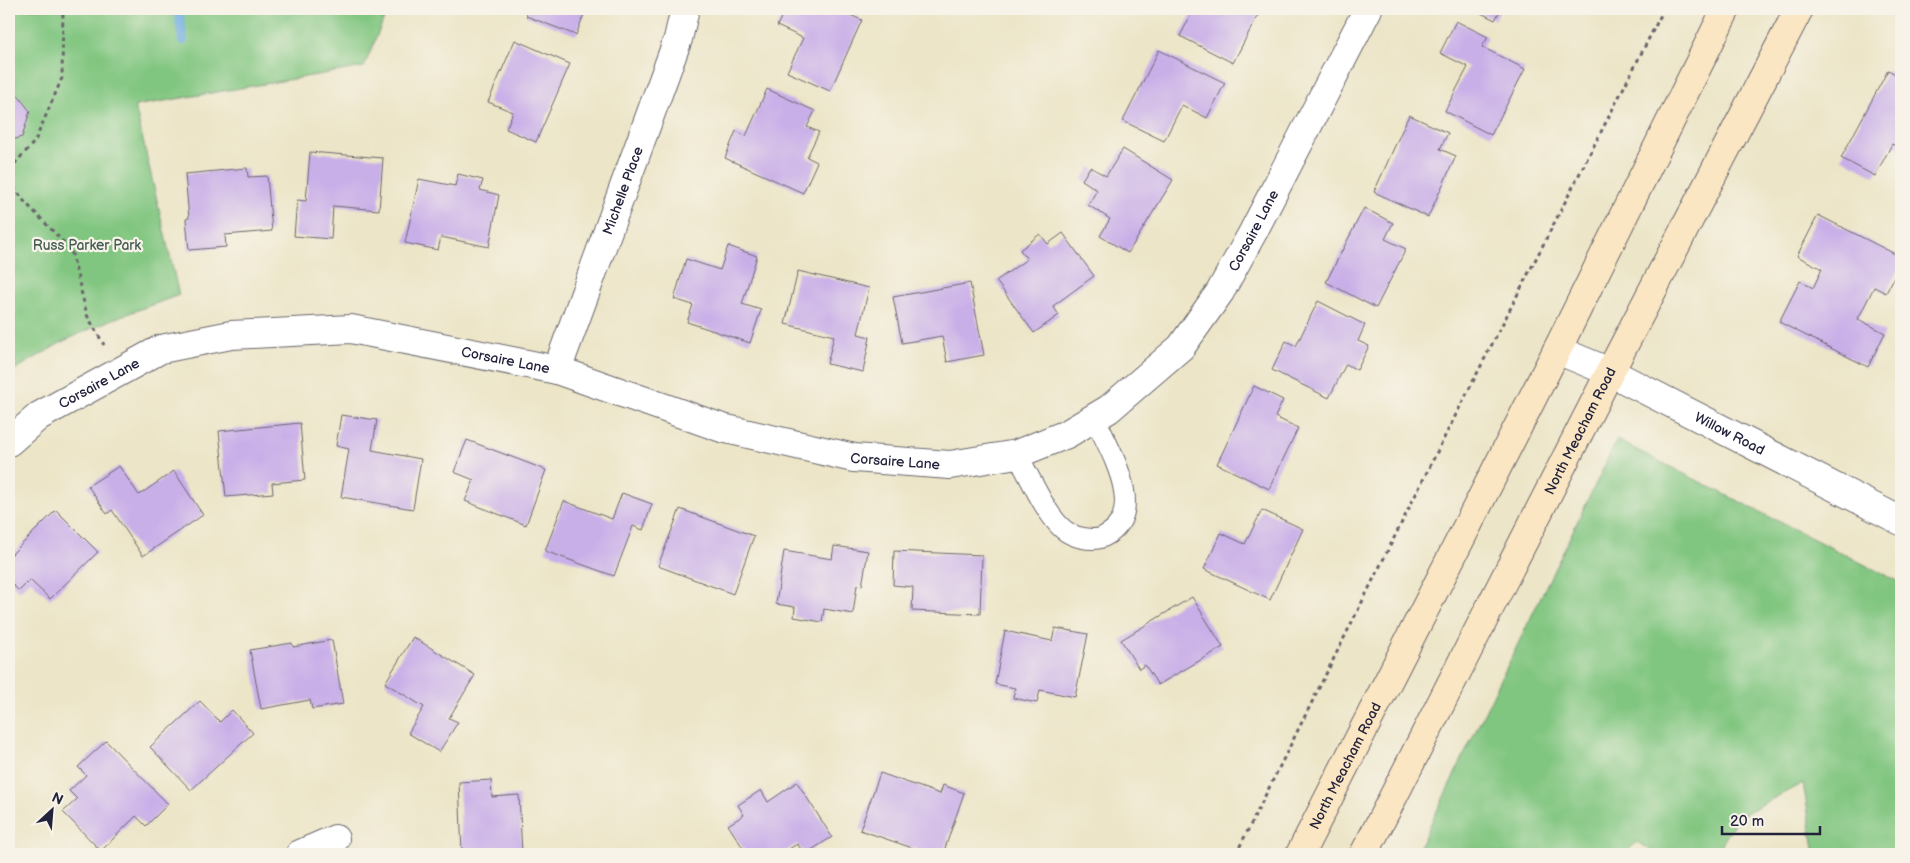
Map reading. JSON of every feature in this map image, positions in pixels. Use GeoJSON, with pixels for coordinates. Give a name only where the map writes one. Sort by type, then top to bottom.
{"type":"FeatureCollection","features":[{"type":"Feature","properties":{"kind":"main road","name":"North Meacham Road"},"geometry":{"type":"LineString","coordinates":[[1300,854],[1557,350],[1726,9]]}},
{"type":"Feature","properties":{"kind":"main road","name":"North Meacham Road"},"geometry":{"type":"LineString","coordinates":[[1364,854],[1610,372],[1799,9]]}},
{"type":"Feature","properties":{"kind":"street","name":"Michelle Place"},"geometry":{"type":"LineString","coordinates":[[556,370],[678,39],[684,9]]}},
{"type":"Feature","properties":{"kind":"street","name":"Corsaire Lane"},"geometry":{"type":"LineString","coordinates":[[9,442],[39,416],[161,349],[232,335],[351,330],[556,370],[722,428],[854,458],[950,465],[1017,454],[1067,434],[1109,409],[1181,347],[1220,292],[1368,9]]}},
{"type":"Feature","properties":{"kind":"street","name":"Willow Road"},"geometry":{"type":"LineString","coordinates":[[1557,350],[1610,372],[1901,522]]}},
{"type":"Feature","properties":{"kind":"street"},"geometry":{"type":"LineString","coordinates":[[300,854],[335,839]]}},
{"type":"Feature","properties":{"kind":"lane"},"geometry":{"type":"LineString","coordinates":[[1017,454],[1052,518],[1064,530],[1077,536],[1098,540],[1109,534],[1118,524],[1125,511],[1126,498],[1122,479],[1095,418]]}},
{"type":"Feature","properties":{"kind":"path"},"geometry":{"type":"LineString","coordinates":[[9,170],[35,141],[62,78],[63,9]]}},
{"type":"Feature","properties":{"kind":"path"},"geometry":{"type":"LineString","coordinates":[[1236,854],[1445,436],[1664,9]]}},
{"type":"Feature","properties":{"kind":"path"},"geometry":{"type":"LineString","coordinates":[[9,180],[24,201],[71,250],[87,315],[120,371]]}},
{"type":"Feature","properties":{"kind":"green space","name":"Russ Parker Park"},"geometry":{"type":"Polygon","coordinates":[[[9,9],[388,9],[364,67],[135,106],[179,295],[108,321],[64,341],[9,373],[9,9]]]}},
{"type":"Feature","properties":{"kind":"green space"},"geometry":{"type":"Polygon","coordinates":[[[1617,440],[1901,583],[1901,854],[1815,854],[1803,783],[1738,817],[1716,854],[1657,854],[1637,842],[1625,854],[1416,854],[1617,440]]]}},
{"type":"Feature","properties":{"kind":"building"},"geometry":{"type":"Polygon","coordinates":[[[529,9],[586,9],[576,35],[526,16],[529,9]]]}},
{"type":"Feature","properties":{"kind":"building"},"geometry":{"type":"Polygon","coordinates":[[[785,9],[836,9],[862,20],[830,91],[787,72],[803,38],[777,26],[785,9]]]}},
{"type":"Feature","properties":{"kind":"building"},"geometry":{"type":"Polygon","coordinates":[[[1194,9],[1261,9],[1233,63],[1180,36],[1194,9]]]}},
{"type":"Feature","properties":{"kind":"building"},"geometry":{"type":"Polygon","coordinates":[[[1473,9],[1501,9],[1495,20],[1473,9]]]}},
{"type":"Feature","properties":{"kind":"building"},"geometry":{"type":"Polygon","coordinates":[[[1456,21],[1488,37],[1482,47],[1525,69],[1491,135],[1445,111],[1468,67],[1440,53],[1456,21]]]}},
{"type":"Feature","properties":{"kind":"building"},"geometry":{"type":"Polygon","coordinates":[[[515,40],[570,64],[536,142],[506,129],[513,112],[488,102],[515,40]]]}},
{"type":"Feature","properties":{"kind":"building"},"geometry":{"type":"Polygon","coordinates":[[[1159,50],[1225,83],[1207,118],[1182,105],[1164,141],[1123,121],[1159,50]]]}},
{"type":"Feature","properties":{"kind":"building"},"geometry":{"type":"Polygon","coordinates":[[[1888,70],[1901,77],[1901,149],[1892,144],[1875,176],[1841,158],[1888,70]]]}},
{"type":"Feature","properties":{"kind":"building"},"geometry":{"type":"Polygon","coordinates":[[[9,84],[30,111],[22,137],[9,141],[9,84]]]}},
{"type":"Feature","properties":{"kind":"building"},"geometry":{"type":"Polygon","coordinates":[[[767,89],[815,111],[807,127],[819,132],[807,157],[817,162],[803,193],[725,158],[736,131],[746,136],[767,89]]]}},
{"type":"Feature","properties":{"kind":"building"},"geometry":{"type":"Polygon","coordinates":[[[1409,115],[1448,133],[1440,149],[1456,156],[1428,217],[1374,192],[1409,115]]]}},
{"type":"Feature","properties":{"kind":"building"},"geometry":{"type":"Polygon","coordinates":[[[1123,149],[1173,180],[1128,253],[1100,236],[1110,219],[1088,205],[1097,190],[1082,180],[1090,167],[1106,176],[1123,149]]]}},
{"type":"Feature","properties":{"kind":"building"},"geometry":{"type":"Polygon","coordinates":[[[310,152],[383,158],[379,210],[333,206],[331,239],[294,236],[297,200],[306,201],[310,152]]]}},
{"type":"Feature","properties":{"kind":"building"},"geometry":{"type":"Polygon","coordinates":[[[247,168],[248,177],[267,176],[272,231],[225,235],[226,247],[189,250],[186,219],[189,218],[185,174],[247,168]]]}},
{"type":"Feature","properties":{"kind":"building"},"geometry":{"type":"Polygon","coordinates":[[[458,174],[483,180],[480,190],[499,195],[489,247],[441,237],[438,250],[405,243],[419,179],[455,186],[458,174]]]}},
{"type":"Feature","properties":{"kind":"building"},"geometry":{"type":"Polygon","coordinates":[[[1364,208],[1393,223],[1385,239],[1406,249],[1376,308],[1326,282],[1364,208]]]}},
{"type":"Feature","properties":{"kind":"building"},"geometry":{"type":"Polygon","coordinates":[[[1818,215],[1901,257],[1901,264],[1886,293],[1874,287],[1858,319],[1885,333],[1868,367],[1779,322],[1800,281],[1813,288],[1822,269],[1797,256],[1818,215]]]}},
{"type":"Feature","properties":{"kind":"building"},"geometry":{"type":"Polygon","coordinates":[[[1063,233],[1094,276],[1053,306],[1059,315],[1034,333],[996,281],[1027,259],[1020,250],[1040,234],[1048,244],[1063,233]]]}},
{"type":"Feature","properties":{"kind":"building"},"geometry":{"type":"Polygon","coordinates":[[[728,246],[757,256],[742,304],[761,310],[750,343],[687,322],[693,305],[674,299],[686,259],[720,270],[728,246]]]}},
{"type":"Feature","properties":{"kind":"building"},"geometry":{"type":"Polygon","coordinates":[[[798,271],[869,288],[858,334],[870,337],[863,372],[827,364],[834,336],[785,324],[798,271]]]}},
{"type":"Feature","properties":{"kind":"building"},"geometry":{"type":"Polygon","coordinates":[[[970,283],[984,355],[947,362],[942,336],[902,343],[893,297],[970,283]]]}},
{"type":"Feature","properties":{"kind":"building"},"geometry":{"type":"Polygon","coordinates":[[[1318,301],[1365,325],[1358,341],[1369,346],[1357,370],[1346,364],[1329,398],[1272,370],[1286,341],[1296,346],[1318,301]]]}},
{"type":"Feature","properties":{"kind":"building"},"geometry":{"type":"Polygon","coordinates":[[[1254,386],[1283,400],[1275,417],[1298,428],[1269,489],[1217,464],[1254,386]]]}},
{"type":"Feature","properties":{"kind":"building"},"geometry":{"type":"Polygon","coordinates":[[[341,415],[377,420],[372,450],[421,459],[413,509],[341,497],[349,449],[336,446],[341,415]]]}},
{"type":"Feature","properties":{"kind":"building"},"geometry":{"type":"Polygon","coordinates":[[[300,423],[305,480],[272,483],[273,493],[226,497],[219,431],[300,423]]]}},
{"type":"Feature","properties":{"kind":"building"},"geometry":{"type":"Polygon","coordinates":[[[467,440],[546,470],[526,525],[465,501],[474,480],[454,472],[467,440]]]}},
{"type":"Feature","properties":{"kind":"building"},"geometry":{"type":"Polygon","coordinates":[[[119,466],[139,495],[174,471],[203,515],[143,556],[112,510],[107,514],[88,486],[119,466]]]}},
{"type":"Feature","properties":{"kind":"building"},"geometry":{"type":"Polygon","coordinates":[[[622,493],[652,504],[643,530],[633,526],[614,576],[545,551],[564,501],[612,519],[622,493]]]}},
{"type":"Feature","properties":{"kind":"building"},"geometry":{"type":"Polygon","coordinates":[[[680,509],[754,536],[733,594],[658,566],[680,509]]]}},
{"type":"Feature","properties":{"kind":"building"},"geometry":{"type":"Polygon","coordinates":[[[56,510],[98,552],[50,599],[30,580],[19,591],[9,581],[9,557],[56,510]]]}},
{"type":"Feature","properties":{"kind":"building"},"geometry":{"type":"Polygon","coordinates":[[[1262,510],[1303,529],[1270,600],[1204,569],[1221,533],[1245,544],[1262,510]]]}},
{"type":"Feature","properties":{"kind":"building"},"geometry":{"type":"Polygon","coordinates":[[[834,546],[868,551],[862,586],[857,585],[853,614],[824,609],[822,622],[794,617],[795,607],[776,604],[784,551],[832,559],[834,546]]]}},
{"type":"Feature","properties":{"kind":"building"},"geometry":{"type":"Polygon","coordinates":[[[894,551],[982,555],[980,614],[912,611],[913,587],[893,585],[894,551]]]}},
{"type":"Feature","properties":{"kind":"building"},"geometry":{"type":"Polygon","coordinates":[[[1192,597],[1223,647],[1158,685],[1145,665],[1139,669],[1121,640],[1192,597]]]}},
{"type":"Feature","properties":{"kind":"building"},"geometry":{"type":"Polygon","coordinates":[[[1055,628],[1088,634],[1075,697],[1040,690],[1037,703],[1013,698],[1015,688],[995,684],[1005,631],[1052,641],[1055,628]]]}},
{"type":"Feature","properties":{"kind":"building"},"geometry":{"type":"Polygon","coordinates":[[[413,637],[475,675],[449,718],[458,722],[439,752],[408,733],[424,707],[385,683],[413,637]]]}},
{"type":"Feature","properties":{"kind":"building"},"geometry":{"type":"Polygon","coordinates":[[[332,640],[343,704],[312,709],[310,700],[261,709],[250,650],[292,643],[293,647],[332,640]]]}},
{"type":"Feature","properties":{"kind":"building"},"geometry":{"type":"Polygon","coordinates":[[[200,701],[220,722],[232,710],[253,733],[191,790],[150,747],[200,701]]]}},
{"type":"Feature","properties":{"kind":"building"},"geometry":{"type":"Polygon","coordinates":[[[106,741],[168,804],[146,826],[136,816],[101,851],[63,812],[77,799],[69,791],[86,775],[78,767],[106,741]]]}},
{"type":"Feature","properties":{"kind":"building"},"geometry":{"type":"Polygon","coordinates":[[[880,773],[940,794],[943,785],[964,793],[943,854],[930,854],[860,830],[880,773]]]}},
{"type":"Feature","properties":{"kind":"building"},"geometry":{"type":"Polygon","coordinates":[[[491,780],[492,797],[519,795],[522,854],[462,854],[459,782],[491,780]]]}},
{"type":"Feature","properties":{"kind":"building"},"geometry":{"type":"Polygon","coordinates":[[[797,782],[832,837],[805,854],[797,844],[781,854],[747,854],[728,825],[744,815],[738,805],[761,790],[768,802],[797,782]]]}},
{"type":"Feature","properties":{"kind":"waterway"},"geometry":{"type":"LineString","coordinates":[[178,9],[183,40]]}}]}
